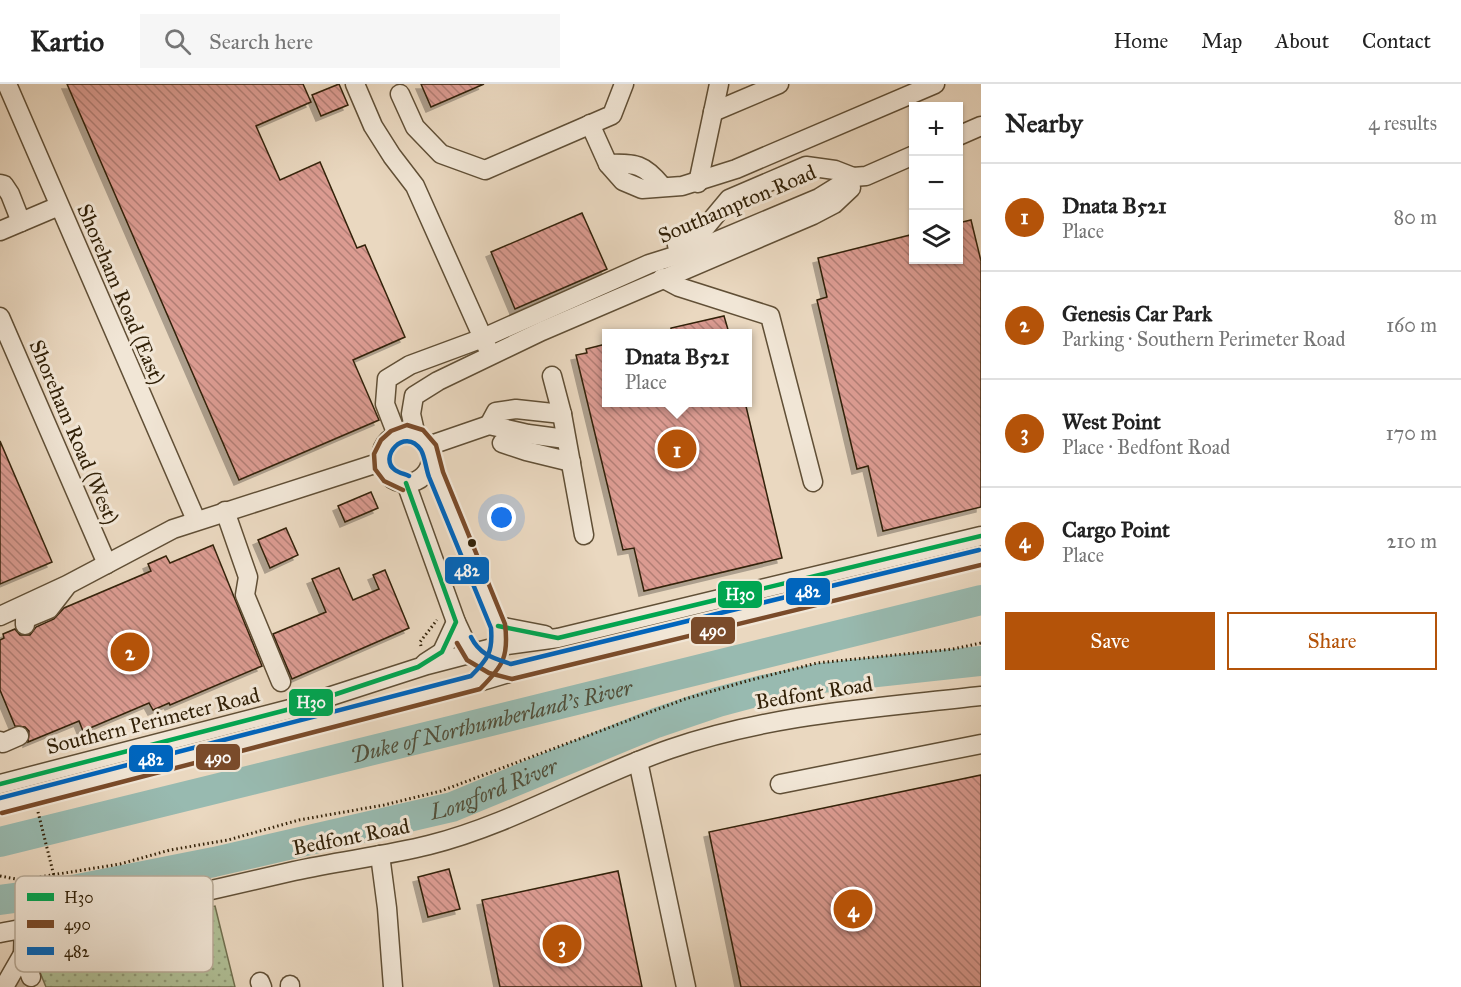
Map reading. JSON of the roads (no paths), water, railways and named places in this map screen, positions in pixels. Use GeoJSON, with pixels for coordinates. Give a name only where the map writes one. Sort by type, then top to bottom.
{"type":"FeatureCollection","features":[{"type":"Feature","properties":{"kind":"street","name":"Shoreham Road (East)"},"geometry":{"type":"LineString","coordinates":[[7,84],[196,520]]}},
{"type":"Feature","properties":{"kind":"street"},"geometry":{"type":"LineString","coordinates":[[355,84],[373,126],[415,186],[491,357]]}},
{"type":"Feature","properties":{"kind":"street"},"geometry":{"type":"LineString","coordinates":[[400,94],[415,127],[441,154],[485,170],[612,115],[624,84]]}},
{"type":"Feature","properties":{"kind":"street"},"geometry":{"type":"LineString","coordinates":[[698,183],[719,84]]}},
{"type":"Feature","properties":{"kind":"street"},"geometry":{"type":"LineString","coordinates":[[713,112],[779,84]]}},
{"type":"Feature","properties":{"kind":"street"},"geometry":{"type":"LineString","coordinates":[[590,124],[608,164],[623,181],[642,189],[662,186],[671,188],[698,183],[736,169],[935,84]]}},
{"type":"Feature","properties":{"kind":"street"},"geometry":{"type":"LineString","coordinates":[[963,134],[981,126]]}},
{"type":"Feature","properties":{"kind":"street"},"geometry":{"type":"LineString","coordinates":[[860,176],[911,156]]}},
{"type":"Feature","properties":{"kind":"street","name":"Southampton Road"},"geometry":{"type":"LineString","coordinates":[[649,264],[664,250],[699,235],[723,204],[735,196],[806,166],[860,176]]}},
{"type":"Feature","properties":{"kind":"street","name":"Southampton Road"},"geometry":{"type":"LineString","coordinates":[[397,435],[385,404],[387,379],[410,365],[483,338],[649,264],[700,249],[819,198],[860,176]]}},
{"type":"Feature","properties":{"kind":"street","name":"Southampton Road"},"geometry":{"type":"LineString","coordinates":[[425,447],[411,414],[414,396],[438,381],[542,331],[825,210],[860,176]]}},
{"type":"Feature","properties":{"kind":"street"},"geometry":{"type":"LineString","coordinates":[[0,184],[4,185],[10,194],[21,222]]}},
{"type":"Feature","properties":{"kind":"street"},"geometry":{"type":"LineString","coordinates":[[0,231],[59,206]]}},
{"type":"Feature","properties":{"kind":"street"},"geometry":{"type":"LineString","coordinates":[[662,278],[679,287],[770,316],[813,482]]}},
{"type":"Feature","properties":{"kind":"street","name":"Shoreham Road (West)"},"geometry":{"type":"LineString","coordinates":[[0,317],[107,564]]}},
{"type":"Feature","properties":{"kind":"street"},"geometry":{"type":"LineString","coordinates":[[519,322],[542,331]]}},
{"type":"Feature","properties":{"kind":"street"},"geometry":{"type":"LineString","coordinates":[[552,376],[562,414],[584,535]]}},
{"type":"Feature","properties":{"kind":"street"},"geometry":{"type":"LineString","coordinates":[[489,425],[495,412],[516,409],[562,414]]}},
{"type":"Feature","properties":{"kind":"street"},"geometry":{"type":"LineString","coordinates":[[425,447],[489,425],[528,434],[567,439]]}},
{"type":"Feature","properties":{"kind":"street"},"geometry":{"type":"LineString","coordinates":[[425,447],[429,469],[421,478],[406,483],[397,481],[389,477],[381,462],[384,446],[397,435],[408,434],[425,447],[498,626],[500,646],[492,666],[476,683]]}},
{"type":"Feature","properties":{"kind":"street"},"geometry":{"type":"LineString","coordinates":[[502,443],[571,462]]}},
{"type":"Feature","properties":{"kind":"street"},"geometry":{"type":"LineString","coordinates":[[0,616],[67,585],[150,540],[196,520],[381,462]]}},
{"type":"Feature","properties":{"kind":"street"},"geometry":{"type":"LineString","coordinates":[[406,483],[456,622],[471,654],[492,666],[511,672]]}},
{"type":"Feature","properties":{"kind":"street"},"geometry":{"type":"LineString","coordinates":[[225,511],[248,577],[245,595],[281,682]]}},
{"type":"Feature","properties":{"kind":"street","name":"Southern Perimeter Road"},"geometry":{"type":"LineString","coordinates":[[0,784],[294,708],[422,665],[500,646],[558,638],[981,536]]}},
{"type":"Feature","properties":{"kind":"street","name":"Southern Perimeter Road"},"geometry":{"type":"LineString","coordinates":[[0,806],[511,672],[981,557]]}},
{"type":"Feature","properties":{"kind":"street"},"geometry":{"type":"LineString","coordinates":[[25,625],[24,620],[49,609],[67,585]]}},
{"type":"Feature","properties":{"kind":"street"},"geometry":{"type":"LineString","coordinates":[[422,665],[442,651],[456,622]]}},
{"type":"Feature","properties":{"kind":"street"},"geometry":{"type":"LineString","coordinates":[[498,626],[558,638]]}},
{"type":"Feature","properties":{"kind":"street","name":"Bedfont Road"},"geometry":{"type":"LineString","coordinates":[[213,890],[430,844],[480,829],[638,761],[707,737],[777,720],[888,705],[981,696]]}},
{"type":"Feature","properties":{"kind":"street"},"geometry":{"type":"LineString","coordinates":[[0,741],[20,736]]}},
{"type":"Feature","properties":{"kind":"street"},"geometry":{"type":"LineString","coordinates":[[780,784],[981,744]]}},
{"type":"Feature","properties":{"kind":"street"},"geometry":{"type":"LineString","coordinates":[[638,761],[686,987]]}},
{"type":"Feature","properties":{"kind":"street"},"geometry":{"type":"LineString","coordinates":[[380,855],[393,987]]}},
{"type":"Feature","properties":{"kind":"street","name":"Bedfont Road"},"geometry":{"type":"LineString","coordinates":[[0,933],[15,930]]}},
{"type":"Feature","properties":{"kind":"waterway","name":"Duke of Northumberland's River"},"geometry":{"type":"LineString","coordinates":[[0,842],[981,600]]}},
{"type":"Feature","properties":{"kind":"waterway","name":"Longford River"},"geometry":{"type":"LineString","coordinates":[[144,876],[452,807],[656,723],[763,690],[821,678],[981,661]]}},
{"type":"Feature","properties":{"kind":"waterway","name":"Longford River"},"geometry":{"type":"LineString","coordinates":[[0,900],[15,898]]}},
{"type":"Feature","properties":{"kind":"tunnel"},"geometry":{"type":"LineString","coordinates":[[22,980],[24,987]]}},
{"type":"Feature","properties":{"kind":"place","name":"Dnata B521"},"geometry":{"type":"Point","coordinates":[677,449]}},
{"type":"Feature","properties":{"kind":"place","name":"Genesis Car Park"},"geometry":{"type":"Point","coordinates":[130,652]}},
{"type":"Feature","properties":{"kind":"place","name":"Cargo Point"},"geometry":{"type":"Point","coordinates":[853,909]}},
{"type":"Feature","properties":{"kind":"place","name":"West Point"},"geometry":{"type":"Point","coordinates":[562,944]}}]}
